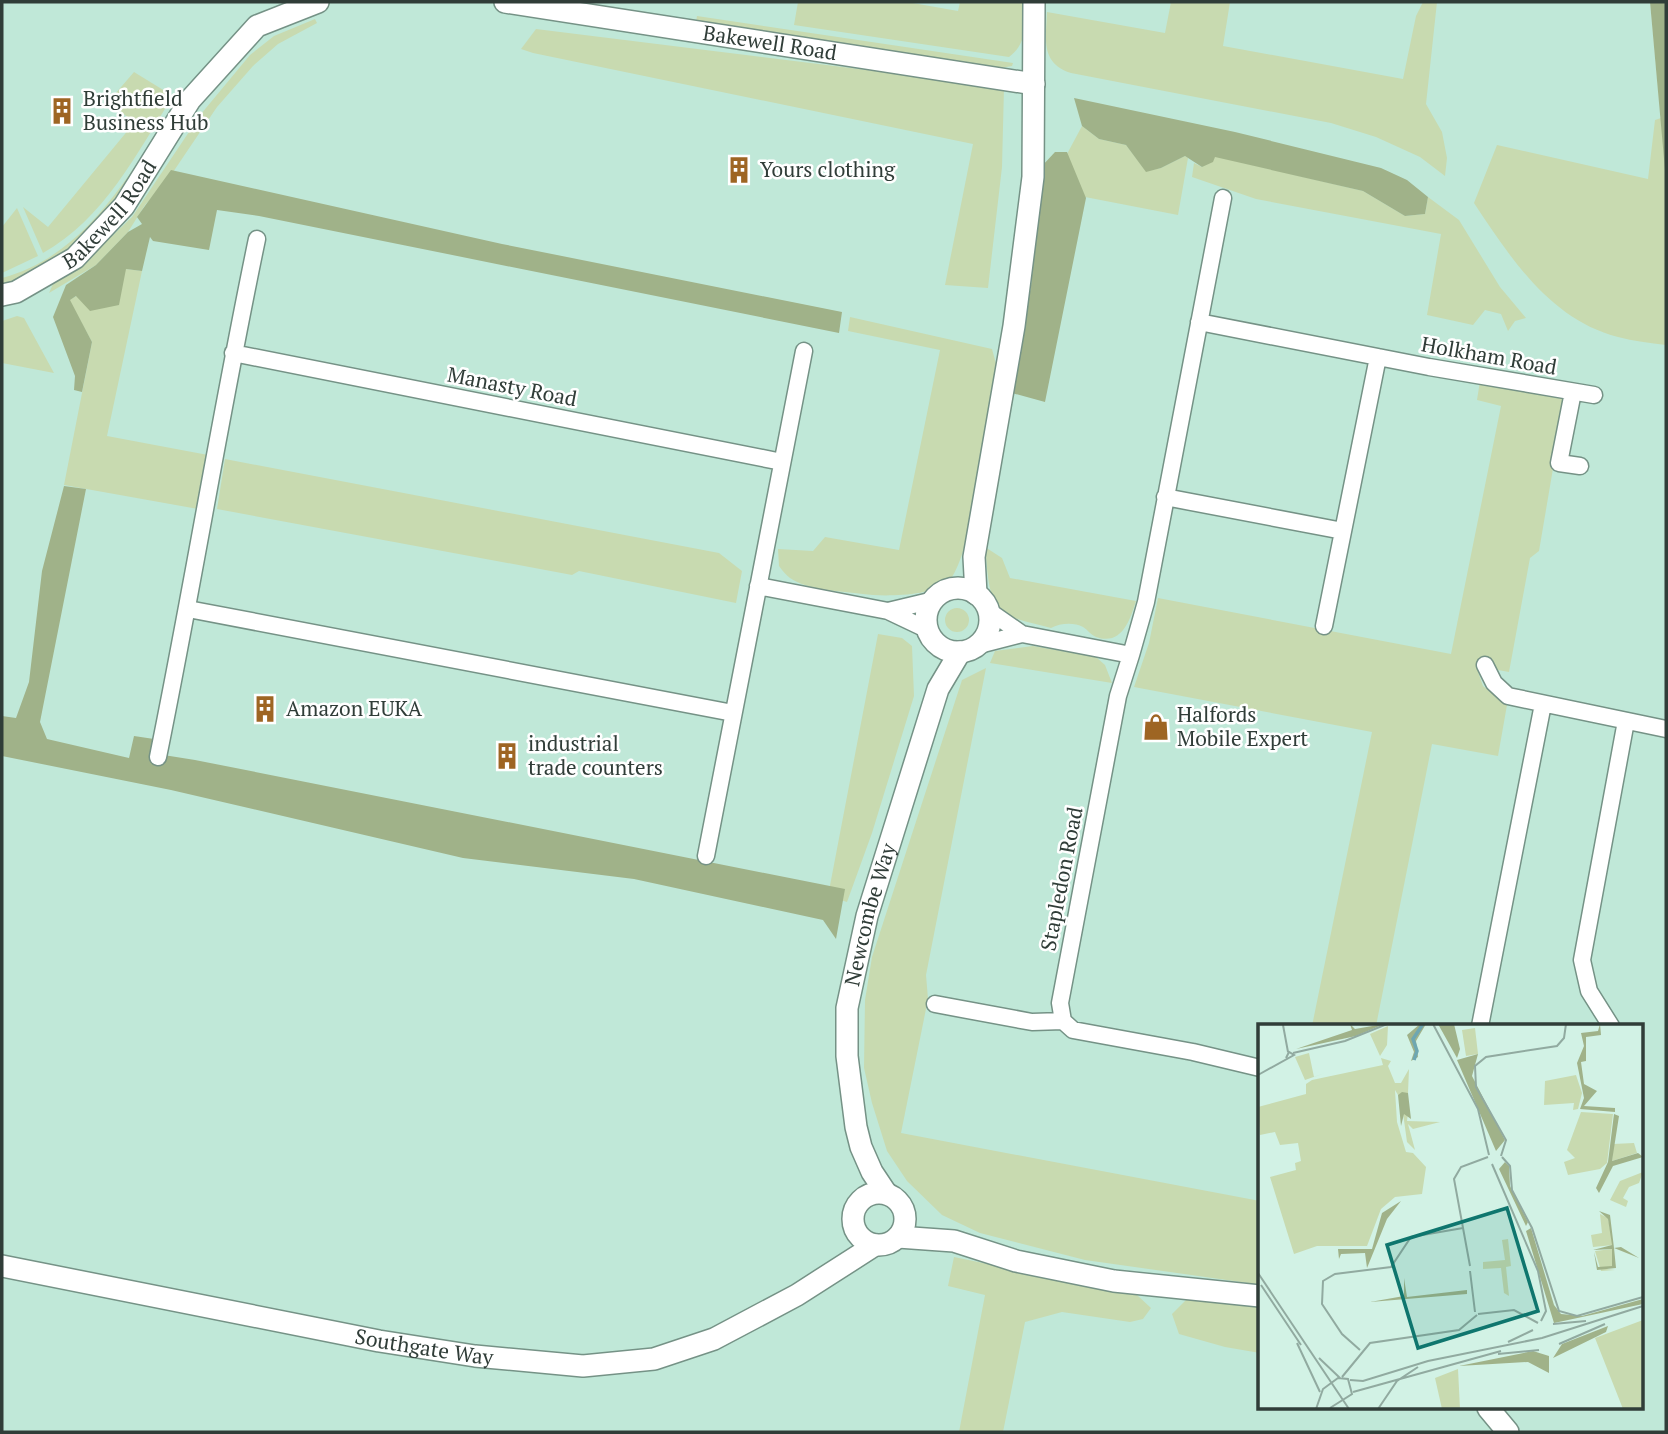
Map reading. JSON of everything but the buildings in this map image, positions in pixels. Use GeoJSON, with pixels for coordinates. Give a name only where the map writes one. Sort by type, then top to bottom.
{"type":"FeatureCollection","features":[{"type":"Feature","properties":{"kind":"street","name":"Bakewell Road"},"geometry":{"type":"LineString","coordinates":[[2,295],[16,292],[75,258],[83,250],[124,206],[190,100],[257,26],[318,2]]}},
{"type":"Feature","properties":{"kind":"street","name":"Bakewell Road"},"geometry":{"type":"LineString","coordinates":[[505,2],[1034,84]]}},
{"type":"Feature","properties":{"kind":"street"},"geometry":{"type":"LineString","coordinates":[[969,649],[988,633],[990,622],[983,603],[974,557],[1014,326],[1033,177],[1034,2]]}},
{"type":"Feature","properties":{"kind":"street"},"geometry":{"type":"LineString","coordinates":[[758,586],[888,611],[932,637],[949,651],[969,649],[1022,634],[1131,655],[1146,601],[1223,198]]}},
{"type":"Feature","properties":{"kind":"street"},"geometry":{"type":"LineString","coordinates":[[158,757],[257,239]]}},
{"type":"Feature","properties":{"kind":"street","name":"Holkham Road"},"geometry":{"type":"LineString","coordinates":[[1199,322],[1594,395]]}},
{"type":"Feature","properties":{"kind":"street"},"geometry":{"type":"LineString","coordinates":[[706,856],[804,351]]}},
{"type":"Feature","properties":{"kind":"street","name":"Manasty Road"},"geometry":{"type":"LineString","coordinates":[[233,354],[782,462]]}},
{"type":"Feature","properties":{"kind":"street"},"geometry":{"type":"LineString","coordinates":[[1324,626],[1378,357]]}},
{"type":"Feature","properties":{"kind":"street"},"geometry":{"type":"LineString","coordinates":[[1573,392],[1559,463],[1580,466]]}},
{"type":"Feature","properties":{"kind":"street"},"geometry":{"type":"LineString","coordinates":[[1165,497],[1343,531]]}},
{"type":"Feature","properties":{"kind":"street"},"geometry":{"type":"LineString","coordinates":[[932,637],[926,619],[974,557]]}},
{"type":"Feature","properties":{"kind":"street"},"geometry":{"type":"LineString","coordinates":[[888,611],[962,589],[1022,634]]}},
{"type":"Feature","properties":{"kind":"street"},"geometry":{"type":"LineString","coordinates":[[188,609],[733,713]]}},
{"type":"Feature","properties":{"kind":"street","name":"Newcombe Way"},"geometry":{"type":"LineString","coordinates":[[932,637],[938,689]]}},
{"type":"Feature","properties":{"kind":"street","name":"Newcombe Way"},"geometry":{"type":"LineString","coordinates":[[857,1203],[861,1147],[847,1056],[847,1009],[855,963],[867,916],[938,689],[969,649]]}},
{"type":"Feature","properties":{"kind":"street","name":"Stapledon Road"},"geometry":{"type":"LineString","coordinates":[[1063,1021],[1060,1003],[1118,696],[1131,655]]}},
{"type":"Feature","properties":{"kind":"street"},"geometry":{"type":"LineString","coordinates":[[1485,665],[1494,683],[1508,696],[1666,729]]}},
{"type":"Feature","properties":{"kind":"street"},"geometry":{"type":"LineString","coordinates":[[1480,1024],[1543,704]]}},
{"type":"Feature","properties":{"kind":"street"},"geometry":{"type":"LineString","coordinates":[[1610,1024],[1589,991],[1582,960],[1626,721]]}},
{"type":"Feature","properties":{"kind":"street"},"geometry":{"type":"LineString","coordinates":[[935,1004],[1032,1022],[1063,1021],[1073,1030],[1258,1068]]}},
{"type":"Feature","properties":{"kind":"street","name":"Newcombe Way"},"geometry":{"type":"LineString","coordinates":[[861,1147],[872,1172],[886,1193]]}},
{"type":"Feature","properties":{"kind":"street"},"geometry":{"type":"LineString","coordinates":[[903,1210],[904,1224],[898,1237],[891,1242],[875,1245],[861,1238],[853,1225],[852,1217],[857,1203],[870,1194],[886,1193],[893,1197],[903,1210],[954,1241],[1016,1261],[1069,1273],[1150,1285],[1258,1296]]}},
{"type":"Feature","properties":{"kind":"street"},"geometry":{"type":"LineString","coordinates":[[833,1270],[853,1225]]}},
{"type":"Feature","properties":{"kind":"street"},"geometry":{"type":"LineString","coordinates":[[898,1237],[954,1241]]}},
{"type":"Feature","properties":{"kind":"street","name":"Southgate Way"},"geometry":{"type":"LineString","coordinates":[[2,1266],[379,1341],[475,1356],[583,1366],[654,1359],[714,1339],[797,1294],[875,1245]]}},
{"type":"Feature","properties":{"kind":"street"},"geometry":{"type":"LineString","coordinates":[[1490,1410],[1508,1432]]}},
{"type":"Feature","properties":{"kind":"shaded area"},"geometry":{"type":"Polygon","coordinates":[[[2,2],[1650,2],[1666,177],[1666,1432],[2,1432],[2,2]]]}},
{"type":"Feature","properties":{"kind":"shaded area"},"geometry":{"type":"Polygon","coordinates":[[[798,2],[907,2],[958,11],[960,2],[1024,2],[1024,32],[1020,45],[1009,57],[794,25],[798,2]]]}},
{"type":"Feature","properties":{"kind":"shaded area"},"geometry":{"type":"Polygon","coordinates":[[[1171,2],[1230,2],[1223,46],[1403,79],[1416,16],[1423,2],[1437,2],[1426,104],[1442,132],[1447,158],[1445,176],[1420,157],[1376,137],[1331,123],[1071,73],[1054,63],[1047,49],[1047,12],[1165,33],[1171,2]]]}},
{"type":"Feature","properties":{"kind":"shaded area"},"geometry":{"type":"Polygon","coordinates":[[[1650,2],[1666,2],[1666,177],[1665,170],[1650,2]]]}},
{"type":"Feature","properties":{"kind":"shaded area"},"geometry":{"type":"Polygon","coordinates":[[[697,16],[1013,63],[1012,66],[1001,68],[696,22],[697,16]]]}},
{"type":"Feature","properties":{"kind":"shaded area"},"geometry":{"type":"Polygon","coordinates":[[[315,19],[317,23],[278,44],[253,66],[217,107],[167,181],[145,205],[128,232],[96,265],[49,293],[53,284],[84,263],[132,217],[201,114],[250,55],[274,36],[315,19]]]}},
{"type":"Feature","properties":{"kind":"shaded area"},"geometry":{"type":"Polygon","coordinates":[[[536,29],[1004,87],[1002,167],[988,288],[945,285],[973,144],[521,49],[536,29]]]}},
{"type":"Feature","properties":{"kind":"shaded area"},"geometry":{"type":"Polygon","coordinates":[[[134,72],[173,96],[132,162],[101,203],[65,239],[43,253],[23,207],[48,227],[134,123],[109,101],[134,72]]]}},
{"type":"Feature","properties":{"kind":"shaded area"},"geometry":{"type":"Polygon","coordinates":[[[1074,98],[1235,132],[1381,168],[1407,180],[1428,197],[1425,214],[1405,216],[1363,191],[1215,157],[1213,162],[1202,167],[1185,156],[1146,172],[1126,145],[1099,139],[1082,126],[1074,98]]]}},
{"type":"Feature","properties":{"kind":"shaded area"},"geometry":{"type":"Polygon","coordinates":[[[175,103],[176,114],[122,200],[73,250],[12,284],[2,286],[2,278],[32,267],[58,251],[104,208],[124,183],[175,103]]]}},
{"type":"Feature","properties":{"kind":"shaded area"},"geometry":{"type":"Polygon","coordinates":[[[1661,118],[1666,177],[1666,345],[1618,337],[1594,329],[1572,316],[1552,301],[1517,265],[1474,203],[1497,145],[1648,179],[1655,120],[1661,118]]]}},
{"type":"Feature","properties":{"kind":"shaded area"},"geometry":{"type":"Polygon","coordinates":[[[1082,126],[1099,139],[1126,145],[1146,171],[1161,168],[1185,156],[1188,158],[1178,215],[1085,197],[1067,154],[1082,126]]]}},
{"type":"Feature","properties":{"kind":"shaded area"},"geometry":{"type":"Polygon","coordinates":[[[1055,152],[1067,152],[1086,198],[1045,402],[1012,393],[1031,286],[1042,166],[1055,152]]]}},
{"type":"Feature","properties":{"kind":"shaded area"},"geometry":{"type":"Polygon","coordinates":[[[1215,156],[1363,191],[1405,216],[1425,214],[1428,197],[1459,220],[1500,287],[1526,318],[1515,321],[1508,331],[1501,314],[1485,310],[1473,325],[1427,315],[1441,234],[1256,199],[1192,177],[1194,163],[1202,167],[1215,156]]]}},
{"type":"Feature","properties":{"kind":"shaded area"},"geometry":{"type":"Polygon","coordinates":[[[171,170],[502,244],[842,312],[839,333],[259,216],[217,210],[209,250],[153,241],[150,237],[142,271],[126,269],[119,305],[90,311],[76,296],[70,300],[92,342],[82,392],[74,390],[75,376],[53,317],[66,285],[96,265],[128,232],[142,224],[137,217],[171,170]]]}},
{"type":"Feature","properties":{"kind":"shaded area"},"geometry":{"type":"Polygon","coordinates":[[[17,208],[38,256],[2,273],[2,227],[17,208]]]}},
{"type":"Feature","properties":{"kind":"shaded area"},"geometry":{"type":"Polygon","coordinates":[[[126,269],[142,271],[107,436],[208,455],[198,509],[64,485],[92,342],[69,300],[126,269]]]}},
{"type":"Feature","properties":{"kind":"shaded area"},"geometry":{"type":"Polygon","coordinates":[[[17,316],[24,318],[54,373],[2,363],[2,321],[17,316]]]}},
{"type":"Feature","properties":{"kind":"shaded area"},"geometry":{"type":"Polygon","coordinates":[[[850,317],[992,349],[998,371],[965,547],[947,583],[930,591],[906,595],[871,595],[825,590],[798,582],[779,566],[778,549],[813,551],[825,537],[899,550],[940,350],[848,331],[850,317]]]}},
{"type":"Feature","properties":{"kind":"shaded area"},"geometry":{"type":"Polygon","coordinates":[[[1480,381],[1565,398],[1539,551],[1530,558],[1509,672],[1476,666],[1483,686],[1507,705],[1498,756],[1432,744],[1376,1024],[1312,1024],[1372,732],[1134,687],[1149,643],[1158,598],[1451,654],[1501,406],[1477,400],[1480,381]]]}},
{"type":"Feature","properties":{"kind":"shaded area"},"geometry":{"type":"Polygon","coordinates":[[[225,459],[719,553],[742,571],[736,603],[579,571],[572,575],[217,509],[225,459]]]}},
{"type":"Feature","properties":{"kind":"shaded area"},"geometry":{"type":"Polygon","coordinates":[[[64,486],[86,489],[40,722],[47,739],[129,758],[134,736],[154,739],[151,753],[845,889],[836,939],[823,920],[634,879],[463,858],[171,790],[2,756],[2,716],[16,718],[29,682],[42,571],[64,486]]]}},
{"type":"Feature","properties":{"kind":"shaded area"},"geometry":{"type":"Polygon","coordinates":[[[985,547],[1002,558],[1010,578],[1136,601],[1128,623],[1118,635],[1105,639],[1096,637],[1075,624],[1051,628],[1007,615],[995,602],[992,594],[985,547]]]}},
{"type":"Feature","properties":{"kind":"shaded area"},"geometry":{"type":"Polygon","coordinates":[[[957,608],[965,612],[969,620],[965,628],[957,632],[949,628],[945,620],[949,612],[957,608]]]}},
{"type":"Feature","properties":{"kind":"shaded area"},"geometry":{"type":"Polygon","coordinates":[[[878,634],[902,638],[912,646],[914,696],[872,833],[847,902],[828,896],[878,634]]]}},
{"type":"Feature","properties":{"kind":"shaded area"},"geometry":{"type":"Polygon","coordinates":[[[1033,646],[1096,657],[1105,665],[1112,683],[990,663],[995,651],[1033,646]]]}},
{"type":"Feature","properties":{"kind":"shaded area"},"geometry":{"type":"Polygon","coordinates":[[[986,668],[926,975],[928,999],[901,1133],[1258,1201],[1258,1283],[1085,1260],[980,1233],[942,1215],[907,1181],[887,1151],[864,1068],[865,1000],[872,957],[962,680],[986,668]]]}},
{"type":"Feature","properties":{"kind":"shaded area"},"geometry":{"type":"Polygon","coordinates":[[[954,1257],[1137,1295],[1151,1308],[1143,1319],[1130,1322],[1062,1312],[1025,1322],[1003,1432],[959,1432],[985,1295],[948,1286],[954,1257]]]}},
{"type":"Feature","properties":{"kind":"shaded area"},"geometry":{"type":"Polygon","coordinates":[[[1189,1297],[1258,1306],[1258,1353],[1179,1334],[1172,1314],[1189,1297]]]}},
{"type":"Feature","properties":{"kind":"place","name":"Brightfield Business Hub"},"geometry":{"type":"Point","coordinates":[62,111]}},
{"type":"Feature","properties":{"kind":"place","name":"Yours clothing"},"geometry":{"type":"Point","coordinates":[739,170]}},
{"type":"Feature","properties":{"kind":"place","name":"Amazon EUKA"},"geometry":{"type":"Point","coordinates":[265,709]}},
{"type":"Feature","properties":{"kind":"place","name":"Halfords Mobile Expert"},"geometry":{"type":"Point","coordinates":[1156,727]}},
{"type":"Feature","properties":{"kind":"place","name":"industrial trade counters"},"geometry":{"type":"Point","coordinates":[507,756]}}]}
